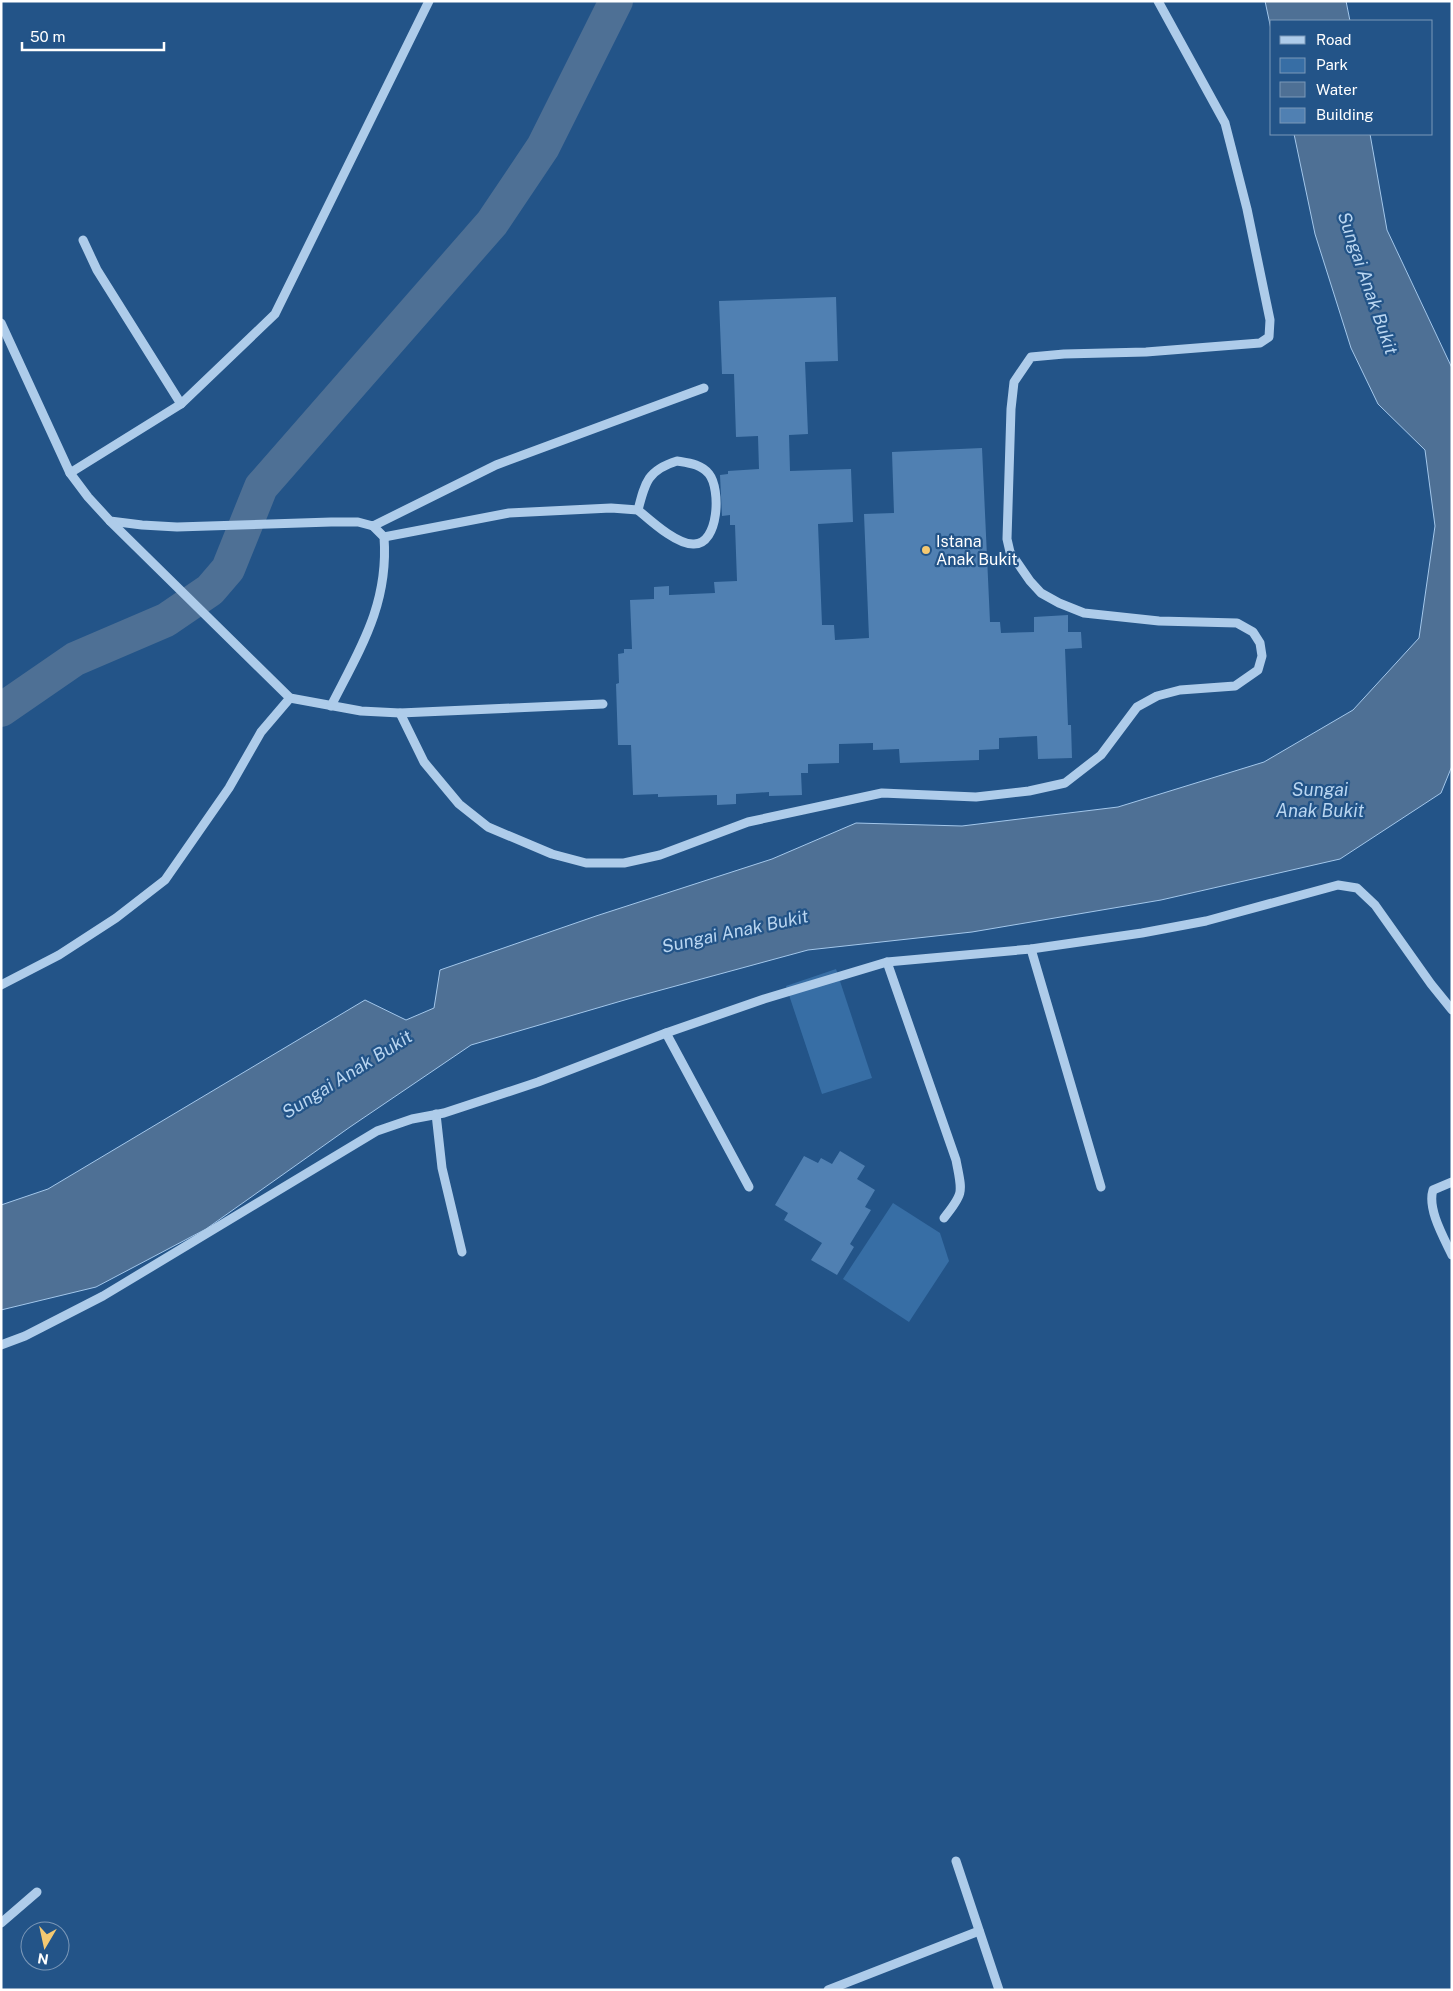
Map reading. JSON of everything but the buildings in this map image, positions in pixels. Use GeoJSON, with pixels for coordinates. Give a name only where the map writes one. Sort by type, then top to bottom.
{"type":"FeatureCollection","features":[{"type":"Feature","properties":{"kind":"street"},"geometry":{"type":"LineString","coordinates":[[70,473],[181,404],[275,314],[429,1]]}},
{"type":"Feature","properties":{"kind":"street"},"geometry":{"type":"LineString","coordinates":[[400,713],[424,762],[460,804],[488,827],[552,854],[586,863],[624,863],[660,855],[748,822],[882,793],[976,797],[1030,791],[1065,783],[1102,755],[1137,707],[1157,696],[1180,690],[1235,686],[1258,670],[1262,656],[1260,642],[1253,632],[1236,622],[1159,621],[1084,613],[1059,603],[1041,592],[1030,581],[1010,552],[1007,539],[1011,409],[1014,382],[1031,357],[1064,354],[1146,352],[1260,343],[1269,337],[1270,320],[1247,209],[1225,123],[1158,1]]}},
{"type":"Feature","properties":{"kind":"street"},"geometry":{"type":"LineString","coordinates":[[83,240],[97,270],[181,404]]}},
{"type":"Feature","properties":{"kind":"street"},"geometry":{"type":"LineString","coordinates":[[1,323],[70,473],[88,497],[290,698],[361,711],[400,713],[603,704]]}},
{"type":"Feature","properties":{"kind":"street"},"geometry":{"type":"LineString","coordinates":[[373,526],[496,465],[704,388]]}},
{"type":"Feature","properties":{"kind":"street"},"geometry":{"type":"LineString","coordinates":[[384,537],[509,513],[611,508],[638,510],[682,542],[694,544],[702,542],[709,534],[715,520],[717,500],[713,481],[708,473],[696,465],[677,461],[661,466],[648,480],[638,510]]}},
{"type":"Feature","properties":{"kind":"street"},"geometry":{"type":"LineString","coordinates":[[110,521],[177,527],[206,524],[331,522],[358,522],[373,526],[384,537],[385,556],[382,589],[370,630],[331,706]]}},
{"type":"Feature","properties":{"kind":"street"},"geometry":{"type":"LineString","coordinates":[[1,985],[59,955],[116,918],[165,880],[229,788],[262,732],[290,698]]}},
{"type":"Feature","properties":{"kind":"street"},"geometry":{"type":"LineString","coordinates":[[1,1345],[25,1336],[103,1296],[377,1131],[538,1082],[666,1033],[764,999],[887,962],[1031,949],[1206,921],[1338,885],[1357,888],[1375,905],[1430,984],[1452,1010]]}},
{"type":"Feature","properties":{"kind":"street"},"geometry":{"type":"LineString","coordinates":[[1031,949],[1101,1187]]}},
{"type":"Feature","properties":{"kind":"street"},"geometry":{"type":"LineString","coordinates":[[887,962],[956,1160],[962,1189],[955,1204],[944,1218]]}},
{"type":"Feature","properties":{"kind":"street"},"geometry":{"type":"LineString","coordinates":[[666,1033],[749,1187]]}},
{"type":"Feature","properties":{"kind":"street"},"geometry":{"type":"LineString","coordinates":[[436,1114],[442,1168],[462,1252]]}},
{"type":"Feature","properties":{"kind":"street"},"geometry":{"type":"LineString","coordinates":[[1452,1182],[1433,1190],[1431,1198],[1432,1207],[1452,1255]]}},
{"type":"Feature","properties":{"kind":"street"},"geometry":{"type":"LineString","coordinates":[[956,1861],[999,1990]]}},
{"type":"Feature","properties":{"kind":"street"},"geometry":{"type":"LineString","coordinates":[[1,1923],[36,1892]]}},
{"type":"Feature","properties":{"kind":"street"},"geometry":{"type":"LineString","coordinates":[[828,1990],[979,1931]]}},
{"type":"Feature","properties":{"kind":"green space"},"geometry":{"type":"Polygon","coordinates":[[[836,969],[872,1078],[822,1094],[786,986],[836,969]]]}},
{"type":"Feature","properties":{"kind":"green space"},"geometry":{"type":"Polygon","coordinates":[[[893,1203],[940,1233],[949,1261],[909,1322],[843,1279],[893,1203]]]}},
{"type":"Feature","properties":{"kind":"water"},"geometry":{"type":"Polygon","coordinates":[[[1265,1],[1346,1],[1350,20],[1270,20],[1270,25],[1265,1]]]}},
{"type":"Feature","properties":{"kind":"water","name":"Sungai Anak Bukit"},"geometry":{"type":"Polygon","coordinates":[[[1294,135],[1370,135],[1387,230],[1452,368],[1452,766],[1441,793],[1340,859],[1161,900],[972,932],[808,950],[628,999],[471,1045],[350,1127],[206,1229],[96,1287],[1,1310],[1,1205],[48,1189],[365,1000],[406,1020],[434,1008],[440,970],[596,916],[772,859],[856,823],[962,826],[1118,807],[1264,762],[1353,710],[1419,638],[1435,526],[1425,450],[1378,404],[1351,348],[1315,234],[1294,135]]]}},
{"type":"Feature","properties":{"kind":"waterway"},"geometry":{"type":"LineString","coordinates":[[1,710],[75,659],[166,620],[210,590],[228,569],[261,487],[492,223],[543,147],[616,1]]}},
{"type":"Feature","properties":{"kind":"place","name":"Istana Anak Bukit"},"geometry":{"type":"Point","coordinates":[926,550]}}]}
